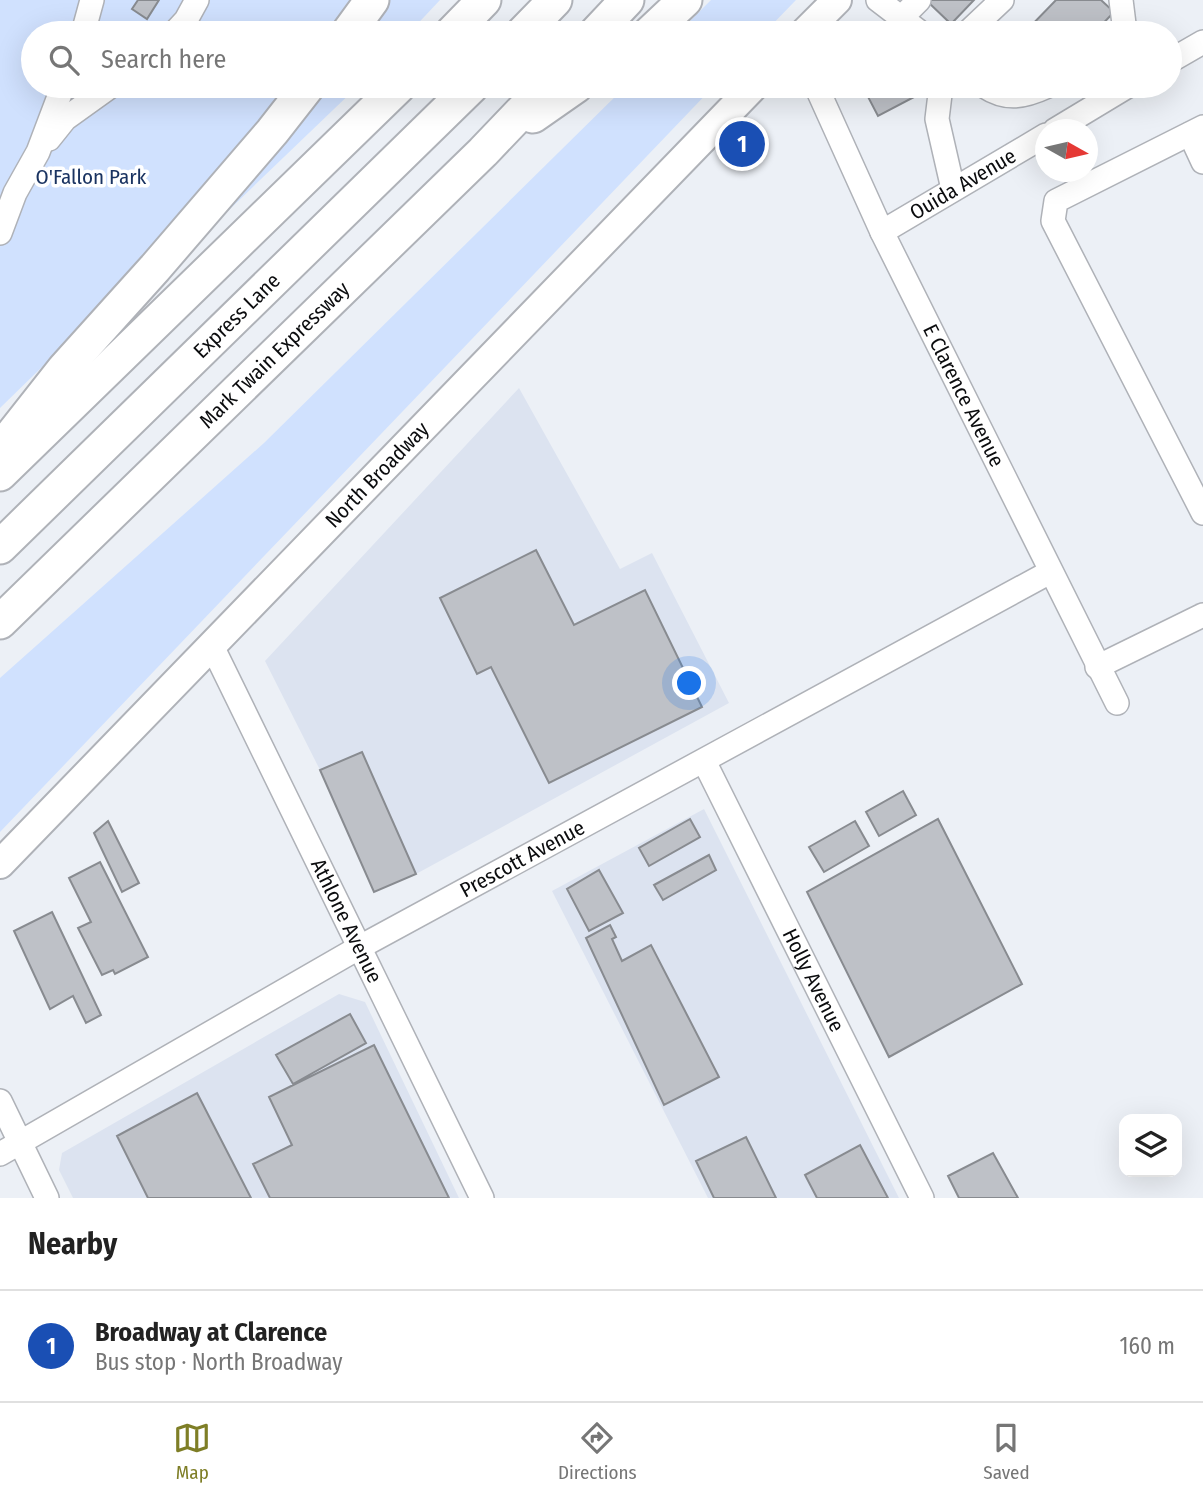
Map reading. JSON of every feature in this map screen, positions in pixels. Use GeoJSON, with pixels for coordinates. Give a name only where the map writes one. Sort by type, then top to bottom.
{"type":"FeatureCollection","features":[{"type":"Feature","properties":{"kind":"highway"},"geometry":{"type":"LineString","coordinates":[[357,21],[372,0]]}},
{"type":"Feature","properties":{"kind":"highway"},"geometry":{"type":"LineString","coordinates":[[464,21],[484,0]]}},
{"type":"Feature","properties":{"kind":"highway"},"geometry":{"type":"LineString","coordinates":[[535,21],[555,0]]}},
{"type":"Feature","properties":{"kind":"highway"},"geometry":{"type":"LineString","coordinates":[[607,21],[627,0]]}},
{"type":"Feature","properties":{"kind":"highway"},"geometry":{"type":"LineString","coordinates":[[663,21],[685,0]]}},
{"type":"Feature","properties":{"kind":"highway"},"geometry":{"type":"LineString","coordinates":[[0,450],[64,369],[254,153],[298,98]]}},
{"type":"Feature","properties":{"kind":"highway"},"geometry":{"type":"LineString","coordinates":[[0,474],[387,98]]}},
{"type":"Feature","properties":{"kind":"highway","name":"Express Lane"},"geometry":{"type":"LineString","coordinates":[[0,547],[460,98]]}},
{"type":"Feature","properties":{"kind":"highway","name":"Mark Twain Expressway"},"geometry":{"type":"LineString","coordinates":[[0,622],[483,152],[535,98]]}},
{"type":"Feature","properties":{"kind":"highway"},"geometry":{"type":"LineString","coordinates":[[483,152],[559,98]]}},
{"type":"Feature","properties":{"kind":"main road"},"geometry":{"type":"LineString","coordinates":[[816,21],[837,0]]}},
{"type":"Feature","properties":{"kind":"main road","name":"North Broadway"},"geometry":{"type":"LineString","coordinates":[[0,864],[742,98]]}},
{"type":"Feature","properties":{"kind":"street"},"geometry":{"type":"LineString","coordinates":[[86,21],[92,0]]}},
{"type":"Feature","properties":{"kind":"street"},"geometry":{"type":"LineString","coordinates":[[185,21],[197,0]]}},
{"type":"Feature","properties":{"kind":"street"},"geometry":{"type":"LineString","coordinates":[[878,0],[905,21]]}},
{"type":"Feature","properties":{"kind":"street"},"geometry":{"type":"LineString","coordinates":[[901,18],[919,0]]}},
{"type":"Feature","properties":{"kind":"street"},"geometry":{"type":"LineString","coordinates":[[980,21],[1002,0]]}},
{"type":"Feature","properties":{"kind":"street"},"geometry":{"type":"LineString","coordinates":[[1121,0],[1124,21]]}},
{"type":"Feature","properties":{"kind":"street"},"geometry":{"type":"LineString","coordinates":[[1182,54],[1203,42]]}},
{"type":"Feature","properties":{"kind":"street"},"geometry":{"type":"LineString","coordinates":[[0,233],[16,193],[38,152],[58,98]]}},
{"type":"Feature","properties":{"kind":"street"},"geometry":{"type":"LineString","coordinates":[[38,152],[65,120],[95,98]]}},
{"type":"Feature","properties":{"kind":"street","name":"E Clarence Avenue"},"geometry":{"type":"LineString","coordinates":[[821,98],[882,232],[1117,703]]}},
{"type":"Feature","properties":{"kind":"street"},"geometry":{"type":"LineString","coordinates":[[940,98],[937,119],[953,190]]}},
{"type":"Feature","properties":{"kind":"street"},"geometry":{"type":"LineString","coordinates":[[1073,119],[1108,98]]}},
{"type":"Feature","properties":{"kind":"street"},"geometry":{"type":"LineString","coordinates":[[1203,162],[1196,131],[1056,201],[1053,221],[1203,513]]}},
{"type":"Feature","properties":{"kind":"street","name":"Ouida Avenue"},"geometry":{"type":"LineString","coordinates":[[882,232],[1035,141]]}},
{"type":"Feature","properties":{"kind":"street","name":"Prescott Avenue"},"geometry":{"type":"LineString","coordinates":[[0,1154],[360,947],[1050,572]]}},
{"type":"Feature","properties":{"kind":"street"},"geometry":{"type":"LineString","coordinates":[[1097,667],[1203,615]]}},
{"type":"Feature","properties":{"kind":"street","name":"Athlone Avenue"},"geometry":{"type":"LineString","coordinates":[[212,646],[482,1198]]}},
{"type":"Feature","properties":{"kind":"street","name":"Holly Avenue"},"geometry":{"type":"LineString","coordinates":[[705,761],[922,1198]]}},
{"type":"Feature","properties":{"kind":"street"},"geometry":{"type":"LineString","coordinates":[[0,1101],[47,1198]]}},
{"type":"Feature","properties":{"kind":"shaded area"},"geometry":{"type":"Polygon","coordinates":[[[519,388],[620,569],[652,553],[729,703],[416,874],[374,892],[320,770],[265,661],[519,388]]]}},
{"type":"Feature","properties":{"kind":"shaded area"},"geometry":{"type":"Polygon","coordinates":[[[704,809],[899,1198],[708,1198],[552,891],[704,809]]]}},
{"type":"Feature","properties":{"kind":"shaded area"},"geometry":{"type":"Polygon","coordinates":[[[339,994],[365,1002],[459,1198],[73,1198],[59,1170],[62,1153],[339,994]]]}},
{"type":"Feature","properties":{"kind":"green space","name":"O'Fallon Park"},"geometry":{"type":"Polygon","coordinates":[[[0,0],[352,0],[337,21],[21,21],[21,98],[278,98],[81,329],[0,408],[0,0]]]}},
{"type":"Feature","properties":{"kind":"green space"},"geometry":{"type":"Polygon","coordinates":[[[389,0],[440,0],[420,21],[374,21],[389,0]]]}},
{"type":"Feature","properties":{"kind":"green space"},"geometry":{"type":"Polygon","coordinates":[[[711,0],[796,0],[776,21],[690,21],[711,0]]]}},
{"type":"Feature","properties":{"kind":"green space"},"geometry":{"type":"Polygon","coordinates":[[[314,98],[346,98],[158,278],[314,98]]]}},
{"type":"Feature","properties":{"kind":"green space"},"geometry":{"type":"Polygon","coordinates":[[[614,98],[703,98],[0,832],[0,678],[264,443],[614,98]]]}},
{"type":"Feature","properties":{"kind":"building"},"geometry":{"type":"Polygon","coordinates":[[[138,0],[159,0],[147,19],[132,9],[138,0]]]}},
{"type":"Feature","properties":{"kind":"building"},"geometry":{"type":"Polygon","coordinates":[[[974,0],[954,21],[948,21],[928,2],[974,0]]]}},
{"type":"Feature","properties":{"kind":"building"},"geometry":{"type":"Polygon","coordinates":[[[1056,0],[1101,0],[1114,12],[1105,21],[1036,21],[1056,0]]]}},
{"type":"Feature","properties":{"kind":"building"},"geometry":{"type":"Polygon","coordinates":[[[869,98],[912,98],[878,116],[869,98]]]}},
{"type":"Feature","properties":{"kind":"building"},"geometry":{"type":"Polygon","coordinates":[[[536,550],[574,625],[645,590],[702,707],[549,783],[491,667],[477,674],[440,598],[536,550]]]}},
{"type":"Feature","properties":{"kind":"building"},"geometry":{"type":"Polygon","coordinates":[[[362,752],[416,874],[374,892],[320,770],[362,752]]]}},
{"type":"Feature","properties":{"kind":"building"},"geometry":{"type":"Polygon","coordinates":[[[903,791],[916,815],[879,836],[866,812],[903,791]]]}},
{"type":"Feature","properties":{"kind":"building"},"geometry":{"type":"Polygon","coordinates":[[[690,819],[700,837],[649,866],[639,848],[690,819]]]}},
{"type":"Feature","properties":{"kind":"building"},"geometry":{"type":"Polygon","coordinates":[[[938,819],[1022,984],[889,1057],[807,892],[938,819]]]}},
{"type":"Feature","properties":{"kind":"building"},"geometry":{"type":"Polygon","coordinates":[[[108,821],[139,883],[122,892],[94,833],[108,821]]]}},
{"type":"Feature","properties":{"kind":"building"},"geometry":{"type":"Polygon","coordinates":[[[855,821],[869,846],[824,872],[809,847],[855,821]]]}},
{"type":"Feature","properties":{"kind":"building"},"geometry":{"type":"Polygon","coordinates":[[[709,855],[716,870],[663,900],[654,885],[709,855]]]}},
{"type":"Feature","properties":{"kind":"building"},"geometry":{"type":"Polygon","coordinates":[[[100,862],[148,957],[115,974],[113,970],[102,975],[78,928],[91,922],[69,878],[100,862]]]}},
{"type":"Feature","properties":{"kind":"building"},"geometry":{"type":"Polygon","coordinates":[[[599,870],[623,913],[589,931],[567,889],[599,870]]]}},
{"type":"Feature","properties":{"kind":"building"},"geometry":{"type":"Polygon","coordinates":[[[52,912],[101,1015],[86,1023],[73,996],[50,1009],[14,931],[52,912]]]}},
{"type":"Feature","properties":{"kind":"building"},"geometry":{"type":"Polygon","coordinates":[[[610,925],[616,937],[612,939],[622,961],[651,945],[719,1077],[664,1105],[586,938],[610,925]]]}},
{"type":"Feature","properties":{"kind":"building"},"geometry":{"type":"Polygon","coordinates":[[[350,1014],[366,1043],[293,1084],[276,1055],[350,1014]]]}},
{"type":"Feature","properties":{"kind":"building"},"geometry":{"type":"Polygon","coordinates":[[[374,1045],[449,1198],[270,1198],[253,1164],[292,1145],[269,1097],[374,1045]]]}},
{"type":"Feature","properties":{"kind":"building"},"geometry":{"type":"Polygon","coordinates":[[[197,1093],[251,1198],[148,1198],[117,1136],[197,1093]]]}},
{"type":"Feature","properties":{"kind":"building"},"geometry":{"type":"Polygon","coordinates":[[[746,1137],[776,1198],[714,1198],[696,1161],[746,1137]]]}},
{"type":"Feature","properties":{"kind":"building"},"geometry":{"type":"Polygon","coordinates":[[[860,1145],[888,1198],[817,1198],[805,1175],[860,1145]]]}},
{"type":"Feature","properties":{"kind":"building"},"geometry":{"type":"Polygon","coordinates":[[[993,1153],[1018,1198],[959,1198],[948,1176],[993,1153]]]}},
{"type":"Feature","properties":{"kind":"place","name":"Broadway at Clarence"},"geometry":{"type":"Point","coordinates":[742,144]}}]}
